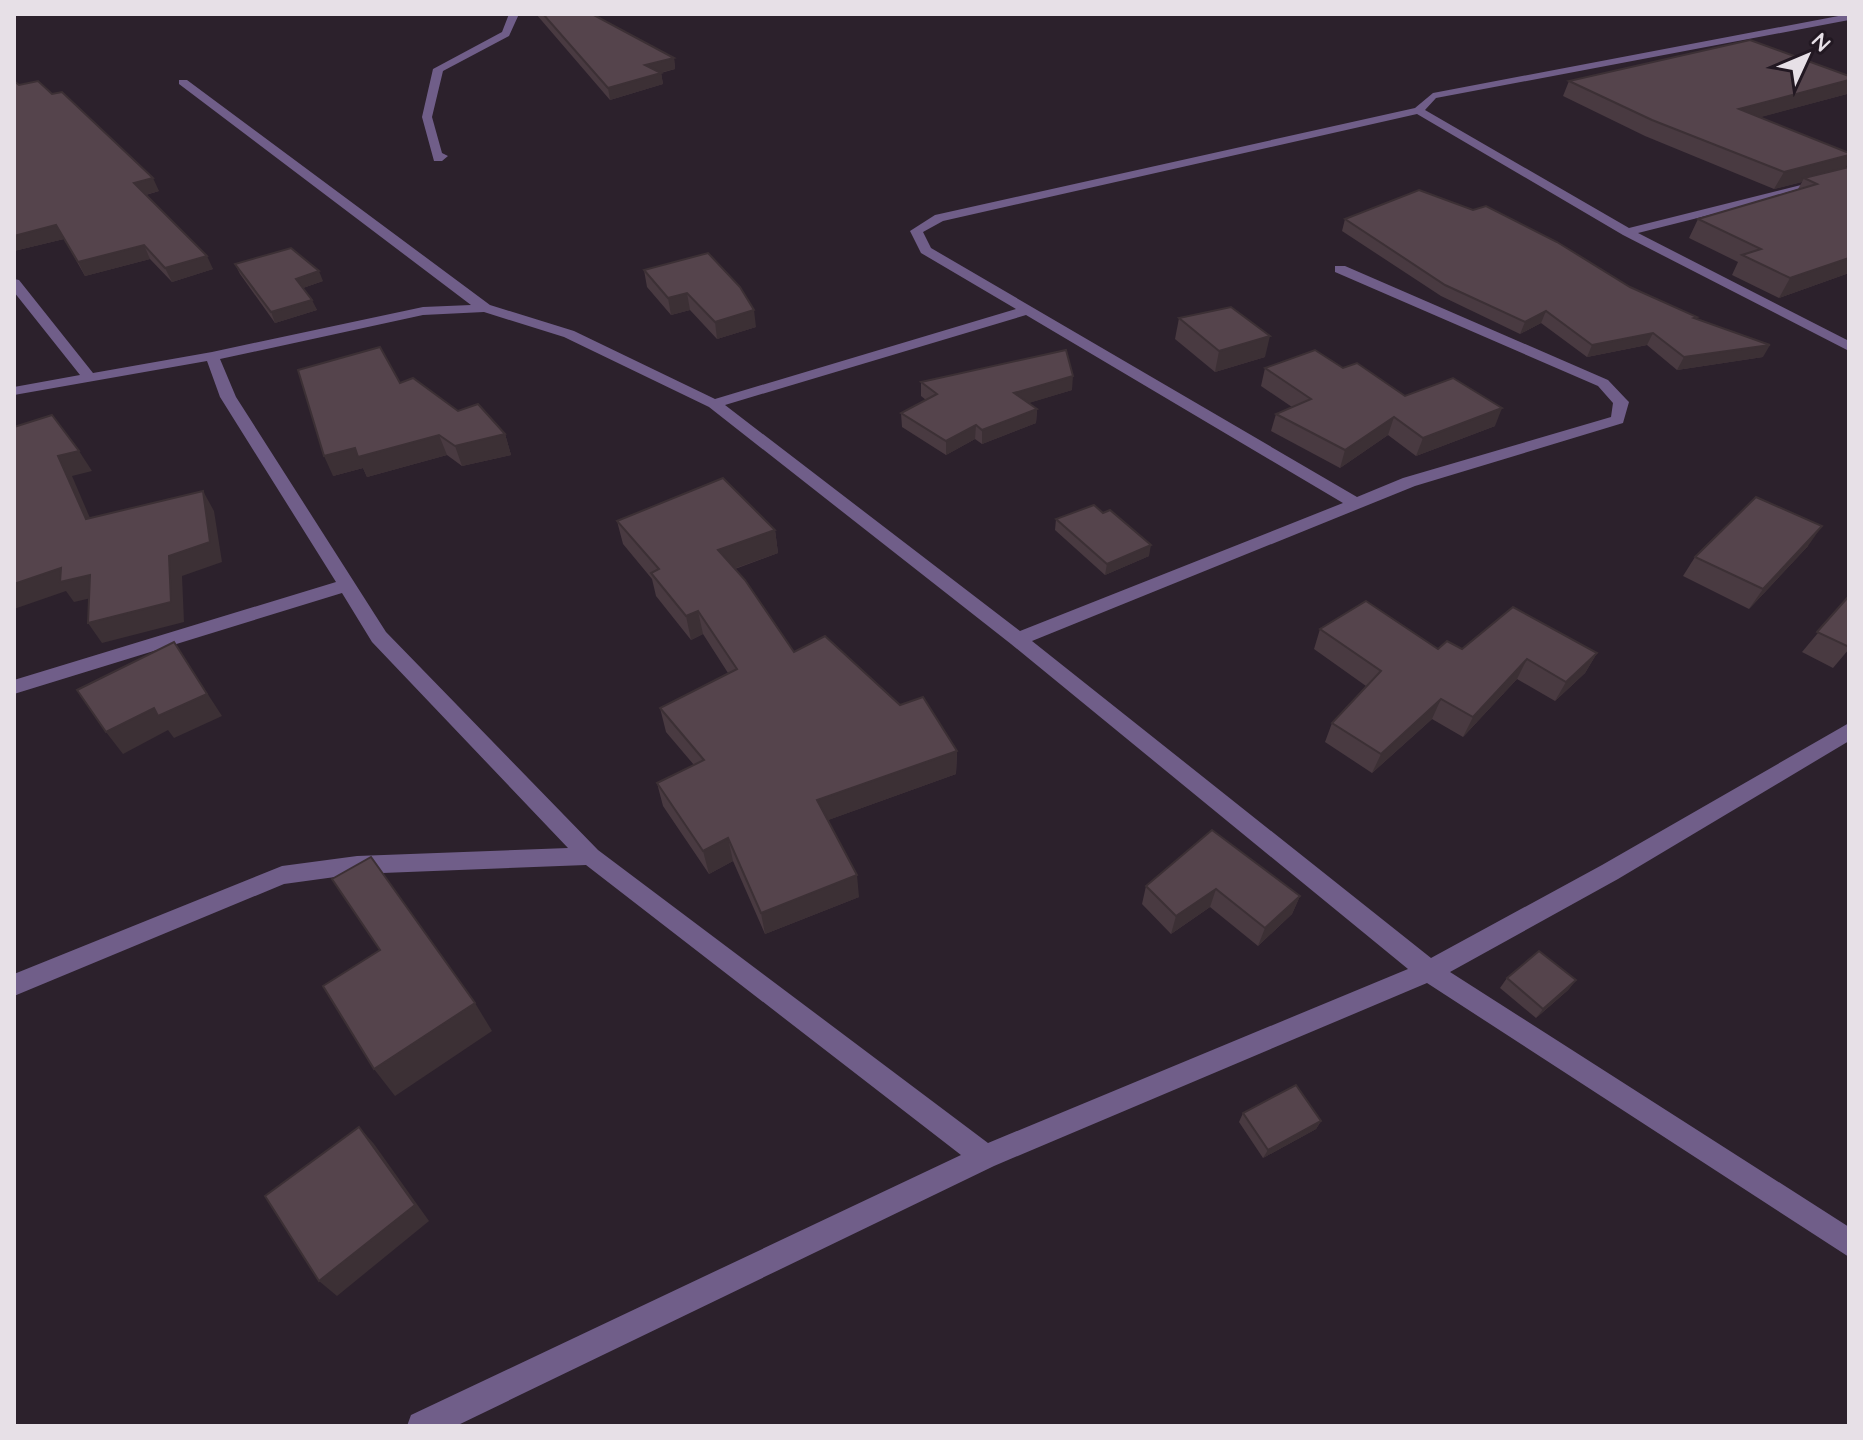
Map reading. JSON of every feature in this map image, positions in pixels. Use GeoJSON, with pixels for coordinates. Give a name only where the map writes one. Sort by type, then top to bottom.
{"type":"FeatureCollection","features":[{"type":"Feature","properties":{"kind":"street"},"geometry":{"type":"LineString","coordinates":[[442,156],[438,159],[427,117],[438,69],[506,34],[514,14]]}},
{"type":"Feature","properties":{"kind":"street"},"geometry":{"type":"LineString","coordinates":[[1357,504],[926,250],[916,231],[939,218],[1419,110],[1433,96],[1849,17]]}},
{"type":"Feature","properties":{"kind":"street"},"geometry":{"type":"LineString","coordinates":[[183,82],[485,308],[569,334],[714,404],[1018,639],[1429,971],[1849,1243]]}},
{"type":"Feature","properties":{"kind":"street"},"geometry":{"type":"LineString","coordinates":[[1419,110],[1438,124],[1627,232],[1849,347]]}},
{"type":"Feature","properties":{"kind":"street"},"geometry":{"type":"LineString","coordinates":[[1627,232],[1849,176]]}},
{"type":"Feature","properties":{"kind":"street"},"geometry":{"type":"LineString","coordinates":[[1832,181],[1849,188]]}},
{"type":"Feature","properties":{"kind":"street"},"geometry":{"type":"LineString","coordinates":[[1018,639],[1409,482],[1618,420],[1621,402],[1603,383],[1340,269]]}},
{"type":"Feature","properties":{"kind":"street"},"geometry":{"type":"LineString","coordinates":[[14,283],[90,378]]}},
{"type":"Feature","properties":{"kind":"street"},"geometry":{"type":"LineString","coordinates":[[14,391],[212,356],[423,311],[485,308]]}},
{"type":"Feature","properties":{"kind":"street"},"geometry":{"type":"LineString","coordinates":[[714,404],[1028,310]]}},
{"type":"Feature","properties":{"kind":"street"},"geometry":{"type":"LineString","coordinates":[[212,356],[228,397],[379,637],[590,856],[985,1157]]}},
{"type":"Feature","properties":{"kind":"street"},"geometry":{"type":"LineString","coordinates":[[14,687],[347,585]]}},
{"type":"Feature","properties":{"kind":"street"},"geometry":{"type":"LineString","coordinates":[[422,1426],[985,1157],[1429,971],[1610,872],[1849,731]]}},
{"type":"Feature","properties":{"kind":"street"},"geometry":{"type":"LineString","coordinates":[[14,985],[282,875],[357,865],[590,856]]}},
{"type":"Feature","properties":{"kind":"building"},"geometry":{"type":"Polygon","coordinates":[[[543,14],[592,14],[674,58],[645,65],[661,73],[608,88],[543,14]]]}},
{"type":"Feature","properties":{"kind":"building"},"geometry":{"type":"Polygon","coordinates":[[[1750,40],[1849,76],[1849,80],[1739,109],[1849,155],[1784,172],[1652,120],[1569,81],[1750,40]]]}},
{"type":"Feature","properties":{"kind":"building"},"geometry":{"type":"Polygon","coordinates":[[[14,81],[19,85],[38,81],[52,94],[62,92],[153,178],[134,183],[207,256],[165,268],[144,245],[78,262],[56,225],[14,236],[14,81]]]}},
{"type":"Feature","properties":{"kind":"building"},"geometry":{"type":"Polygon","coordinates":[[[1849,167],[1849,258],[1790,278],[1742,255],[1761,249],[1698,219],[1817,184],[1804,178],[1849,167]]]}},
{"type":"Feature","properties":{"kind":"building"},"geometry":{"type":"Polygon","coordinates":[[[1419,190],[1473,210],[1486,206],[1557,242],[1630,287],[1697,317],[1694,318],[1770,345],[1684,357],[1653,333],[1592,345],[1546,311],[1525,322],[1445,285],[1345,219],[1419,190]]]}},
{"type":"Feature","properties":{"kind":"building"},"geometry":{"type":"Polygon","coordinates":[[[291,248],[319,271],[296,279],[312,300],[271,312],[235,264],[291,248]]]}},
{"type":"Feature","properties":{"kind":"building"},"geometry":{"type":"Polygon","coordinates":[[[708,253],[740,287],[754,310],[715,322],[687,293],[668,298],[644,270],[708,253]]]}},
{"type":"Feature","properties":{"kind":"building"},"geometry":{"type":"Polygon","coordinates":[[[1231,307],[1270,336],[1219,351],[1179,318],[1231,307]]]}},
{"type":"Feature","properties":{"kind":"building"},"geometry":{"type":"Polygon","coordinates":[[[380,347],[400,383],[413,378],[458,411],[478,404],[505,434],[455,446],[439,435],[358,457],[355,448],[324,456],[298,370],[380,347]]]}},
{"type":"Feature","properties":{"kind":"building"},"geometry":{"type":"Polygon","coordinates":[[[1066,350],[1073,376],[1014,393],[1037,409],[982,430],[976,425],[946,441],[901,413],[937,394],[921,382],[1066,350]]]}},
{"type":"Feature","properties":{"kind":"building"},"geometry":{"type":"Polygon","coordinates":[[[1315,350],[1343,368],[1357,363],[1405,396],[1453,378],[1502,408],[1423,438],[1394,417],[1345,450],[1276,414],[1311,399],[1265,368],[1315,350]]]}},
{"type":"Feature","properties":{"kind":"building"},"geometry":{"type":"Polygon","coordinates":[[[52,415],[79,451],[58,456],[86,519],[203,491],[210,542],[169,556],[171,602],[88,623],[90,575],[60,582],[61,568],[14,584],[14,427],[52,415]]]}},
{"type":"Feature","properties":{"kind":"building"},"geometry":{"type":"Polygon","coordinates":[[[723,478],[775,530],[718,550],[745,580],[794,652],[825,636],[900,705],[923,697],[957,751],[817,800],[857,875],[761,913],[728,838],[703,851],[657,783],[704,760],[660,708],[737,669],[698,611],[686,616],[651,573],[659,569],[617,521],[723,478]]]}},
{"type":"Feature","properties":{"kind":"building"},"geometry":{"type":"Polygon","coordinates":[[[1756,497],[1822,526],[1763,589],[1695,557],[1756,497]]]}},
{"type":"Feature","properties":{"kind":"building"},"geometry":{"type":"Polygon","coordinates":[[[1094,505],[1103,513],[1110,510],[1151,545],[1107,564],[1056,519],[1094,505]]]}},
{"type":"Feature","properties":{"kind":"building"},"geometry":{"type":"Polygon","coordinates":[[[1849,596],[1849,647],[1817,632],[1849,596]]]}},
{"type":"Feature","properties":{"kind":"building"},"geometry":{"type":"Polygon","coordinates":[[[1366,601],[1438,649],[1447,641],[1462,649],[1513,607],[1597,653],[1566,682],[1527,659],[1473,717],[1441,699],[1381,754],[1332,723],[1381,671],[1320,629],[1366,601]]]}},
{"type":"Feature","properties":{"kind":"building"},"geometry":{"type":"Polygon","coordinates":[[[174,642],[207,694],[158,716],[154,708],[106,732],[77,690],[174,642]]]}},
{"type":"Feature","properties":{"kind":"building"},"geometry":{"type":"Polygon","coordinates":[[[1212,830],[1300,896],[1265,928],[1216,889],[1176,916],[1146,886],[1212,830]]]}},
{"type":"Feature","properties":{"kind":"building"},"geometry":{"type":"Polygon","coordinates":[[[371,857],[475,1003],[374,1069],[323,986],[380,950],[332,879],[371,857]]]}},
{"type":"Feature","properties":{"kind":"building"},"geometry":{"type":"Polygon","coordinates":[[[1539,951],[1576,980],[1543,1009],[1507,978],[1539,951]]]}},
{"type":"Feature","properties":{"kind":"building"},"geometry":{"type":"Polygon","coordinates":[[[1296,1085],[1321,1121],[1268,1150],[1243,1113],[1296,1085]]]}},
{"type":"Feature","properties":{"kind":"building"},"geometry":{"type":"Polygon","coordinates":[[[359,1127],[415,1205],[319,1281],[265,1196],[359,1127]]]}}]}
